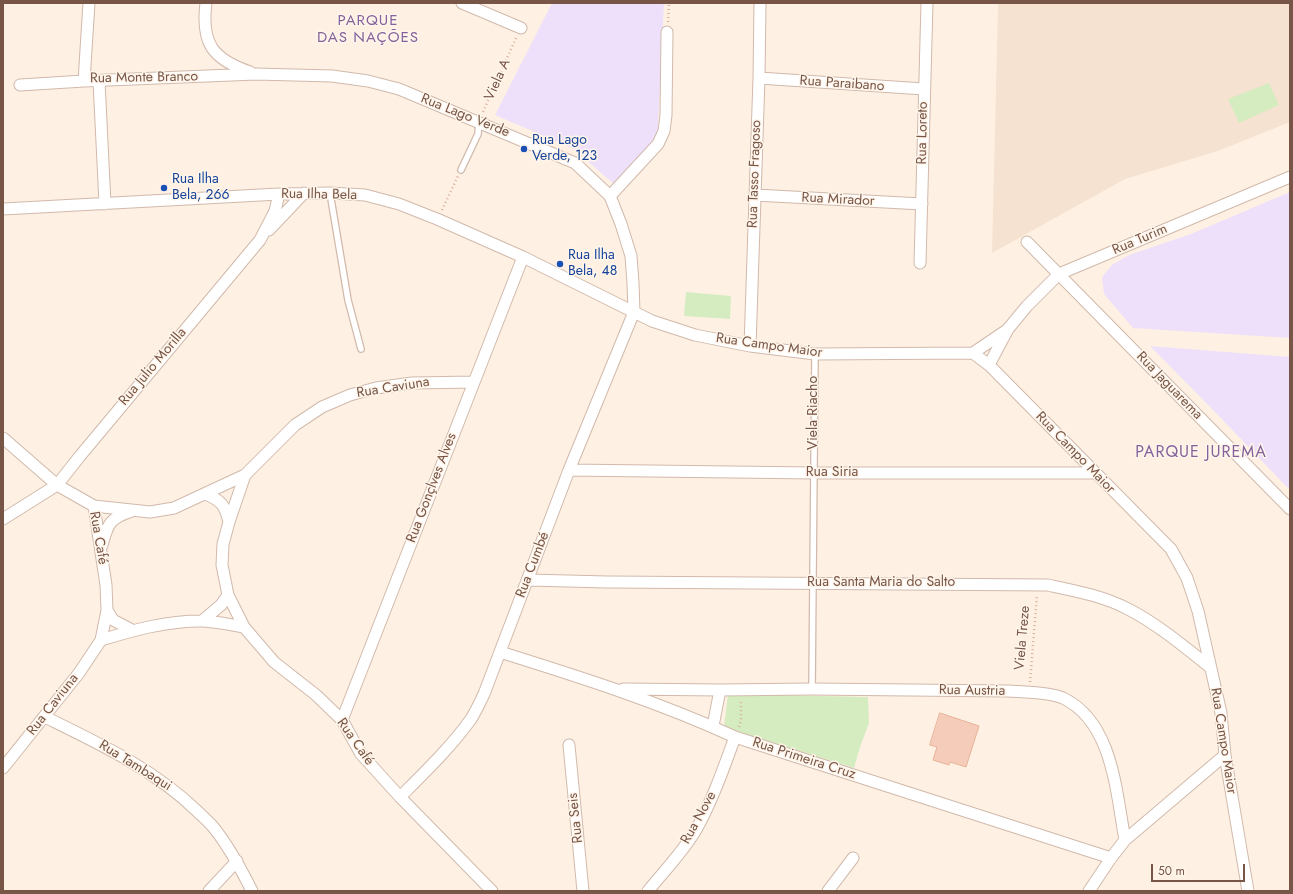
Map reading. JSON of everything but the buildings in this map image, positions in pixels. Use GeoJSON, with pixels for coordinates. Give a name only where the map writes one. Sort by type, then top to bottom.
{"type":"FeatureCollection","features":[{"type":"Feature","properties":{"kind":"street","name":"Rua Monte Branco"},"geometry":{"type":"LineString","coordinates":[[89,3],[84,82],[256,74]]}},
{"type":"Feature","properties":{"kind":"street"},"geometry":{"type":"LineString","coordinates":[[206,3],[204,16],[205,31],[210,45],[221,59],[233,67],[256,74]]}},
{"type":"Feature","properties":{"kind":"street"},"geometry":{"type":"LineString","coordinates":[[462,3],[521,28]]}},
{"type":"Feature","properties":{"kind":"street","name":"Rua Tasso Fragoso"},"geometry":{"type":"LineString","coordinates":[[750,346],[760,3]]}},
{"type":"Feature","properties":{"kind":"street","name":"Rua Loreto"},"geometry":{"type":"LineString","coordinates":[[920,263],[927,3]]}},
{"type":"Feature","properties":{"kind":"street"},"geometry":{"type":"LineString","coordinates":[[610,196],[658,144],[664,131],[666,115],[667,32]]}},
{"type":"Feature","properties":{"kind":"street","name":"Rua Lago Verde"},"geometry":{"type":"LineString","coordinates":[[256,74],[332,76],[368,81],[399,89],[576,163],[610,196],[621,224],[631,256],[634,312]]}},
{"type":"Feature","properties":{"kind":"street","name":"Rua Paraibano"},"geometry":{"type":"LineString","coordinates":[[759,78],[924,89]]}},
{"type":"Feature","properties":{"kind":"street"},"geometry":{"type":"LineString","coordinates":[[99,81],[105,204]]}},
{"type":"Feature","properties":{"kind":"street"},"geometry":{"type":"LineString","coordinates":[[20,84],[84,82]]}},
{"type":"Feature","properties":{"kind":"street","name":"Rua Turim"},"geometry":{"type":"LineString","coordinates":[[989,365],[1008,329],[1027,306],[1059,274],[1290,177]]}},
{"type":"Feature","properties":{"kind":"street"},"geometry":{"type":"LineString","coordinates":[[260,240],[304,193]]}},
{"type":"Feature","properties":{"kind":"street","name":"Rua Ilha Bela"},"geometry":{"type":"LineString","coordinates":[[3,209],[304,193],[365,195],[398,204],[438,219],[524,257],[634,312]]}},
{"type":"Feature","properties":{"kind":"street","name":"Rua Julio Morilla"},"geometry":{"type":"LineString","coordinates":[[3,519],[57,485],[260,240],[274,211],[279,194]]}},
{"type":"Feature","properties":{"kind":"street","name":"Rua Mirador"},"geometry":{"type":"LineString","coordinates":[[755,195],[922,204]]}},
{"type":"Feature","properties":{"kind":"street","name":"Rua Jaguarema"},"geometry":{"type":"LineString","coordinates":[[1027,242],[1290,509]]}},
{"type":"Feature","properties":{"kind":"street","name":"Rua Gonçlves Alves"},"geometry":{"type":"LineString","coordinates":[[342,720],[524,257]]}},
{"type":"Feature","properties":{"kind":"street","name":"Rua Campo Maior"},"geometry":{"type":"LineString","coordinates":[[634,312],[652,321],[695,335],[750,346],[815,354],[973,353],[989,365],[1171,549],[1186,578],[1198,611],[1221,713],[1225,755],[1248,891]]}},
{"type":"Feature","properties":{"kind":"street","name":"Rua Cumbé"},"geometry":{"type":"LineString","coordinates":[[400,797],[434,762],[471,718],[484,694],[569,470],[634,312]]}},
{"type":"Feature","properties":{"kind":"street","name":"Rua Turim"},"geometry":{"type":"LineString","coordinates":[[973,353],[1008,329]]}},
{"type":"Feature","properties":{"kind":"street","name":"Rua Caviuna"},"geometry":{"type":"LineString","coordinates":[[94,506],[150,512],[174,508],[245,475],[295,425],[322,407],[350,395],[376,388],[412,383],[474,382]]}},
{"type":"Feature","properties":{"kind":"street","name":"Rua Café"},"geometry":{"type":"LineString","coordinates":[[3,438],[57,485],[94,506],[106,585],[107,610],[101,640]]}},
{"type":"Feature","properties":{"kind":"street","name":"Rua Siria"},"geometry":{"type":"LineString","coordinates":[[569,470],[814,473],[1095,473]]}},
{"type":"Feature","properties":{"kind":"street","name":"Rua Caviuna"},"geometry":{"type":"LineString","coordinates":[[244,627],[228,595],[222,565],[223,544],[245,475]]}},
{"type":"Feature","properties":{"kind":"street"},"geometry":{"type":"LineString","coordinates":[[205,494],[216,498],[223,504],[227,510],[229,522]]}},
{"type":"Feature","properties":{"kind":"street"},"geometry":{"type":"LineString","coordinates":[[1278,498],[1290,498]]}},
{"type":"Feature","properties":{"kind":"street","name":"Rua Caviuna"},"geometry":{"type":"LineString","coordinates":[[101,549],[110,523],[119,515],[134,510]]}},
{"type":"Feature","properties":{"kind":"street","name":"Rua Santa Maria do Salto"},"geometry":{"type":"LineString","coordinates":[[528,580],[607,582],[1048,585],[1091,594],[1128,609],[1163,631],[1211,668]]}},
{"type":"Feature","properties":{"kind":"street"},"geometry":{"type":"LineString","coordinates":[[202,621],[221,606],[228,595]]}},
{"type":"Feature","properties":{"kind":"street"},"geometry":{"type":"LineString","coordinates":[[107,610],[113,620],[132,630]]}},
{"type":"Feature","properties":{"kind":"street"},"geometry":{"type":"LineString","coordinates":[[101,640],[132,630],[164,623],[202,621],[244,627]]}},
{"type":"Feature","properties":{"kind":"street","name":"Rua Café"},"geometry":{"type":"LineString","coordinates":[[244,627],[274,662],[316,695],[342,720],[361,754],[400,797],[492,891]]}},
{"type":"Feature","properties":{"kind":"street","name":"Rua Caviuna"},"geometry":{"type":"LineString","coordinates":[[3,768],[79,673],[101,640]]}},
{"type":"Feature","properties":{"kind":"street","name":"Rua Primeira Cruz"},"geometry":{"type":"LineString","coordinates":[[500,652],[616,689],[712,726],[735,737],[1111,858]]}},
{"type":"Feature","properties":{"kind":"street","name":"Rua Austria"},"geometry":{"type":"LineString","coordinates":[[616,689],[1008,691],[1062,698],[1089,718],[1097,729],[1105,746],[1113,777],[1125,840]]}},
{"type":"Feature","properties":{"kind":"street"},"geometry":{"type":"LineString","coordinates":[[712,726],[720,690]]}},
{"type":"Feature","properties":{"kind":"street","name":"Rua Tambaqui"},"geometry":{"type":"LineString","coordinates":[[44,717],[145,770],[181,796],[214,828],[237,861],[252,891]]}},
{"type":"Feature","properties":{"kind":"street","name":"Rua Nove"},"geometry":{"type":"LineString","coordinates":[[648,891],[680,852],[696,829],[710,801],[735,737]]}},
{"type":"Feature","properties":{"kind":"street","name":"Rua Seis"},"geometry":{"type":"LineString","coordinates":[[569,744],[583,891]]}},
{"type":"Feature","properties":{"kind":"street"},"geometry":{"type":"LineString","coordinates":[[1089,891],[1125,840],[1225,755]]}},
{"type":"Feature","properties":{"kind":"street"},"geometry":{"type":"LineString","coordinates":[[828,891],[853,858]]}},
{"type":"Feature","properties":{"kind":"street"},"geometry":{"type":"LineString","coordinates":[[209,891],[237,861]]}},
{"type":"Feature","properties":{"kind":"lane"},"geometry":{"type":"LineString","coordinates":[[461,170],[478,134],[479,122]]}},
{"type":"Feature","properties":{"kind":"lane"},"geometry":{"type":"LineString","coordinates":[[330,193],[348,300],[361,349]]}},
{"type":"Feature","properties":{"kind":"lane","name":"Viela Riacho"},"geometry":{"type":"LineString","coordinates":[[812,689],[815,354]]}},
{"type":"Feature","properties":{"kind":"path"},"geometry":{"type":"LineString","coordinates":[[667,32],[669,3]]}},
{"type":"Feature","properties":{"kind":"path","name":"Viela A"},"geometry":{"type":"LineString","coordinates":[[479,122],[521,28]]}},
{"type":"Feature","properties":{"kind":"path"},"geometry":{"type":"LineString","coordinates":[[438,219],[461,170]]}},
{"type":"Feature","properties":{"kind":"path","name":"Viela Treze"},"geometry":{"type":"LineString","coordinates":[[1029,693],[1038,585]]}},
{"type":"Feature","properties":{"kind":"path"},"geometry":{"type":"LineString","coordinates":[[734,690],[740,700],[742,708],[741,720],[735,737]]}},
{"type":"Feature","properties":{"kind":"shaded area"},"geometry":{"type":"Polygon","coordinates":[[[552,3],[664,3],[657,144],[615,185],[574,149],[495,115],[552,3]]]}},
{"type":"Feature","properties":{"kind":"shaded area"},"geometry":{"type":"Polygon","coordinates":[[[998,3],[1290,3],[1290,122],[1218,151],[1125,179],[992,253],[998,3]]]}},
{"type":"Feature","properties":{"kind":"shaded area"},"geometry":{"type":"Polygon","coordinates":[[[1290,192],[1290,338],[1133,328],[1104,294],[1102,277],[1112,265],[1129,255],[1191,234],[1290,192]]]}},
{"type":"Feature","properties":{"kind":"shaded area"},"geometry":{"type":"Polygon","coordinates":[[[1150,346],[1290,357],[1290,487],[1287,487],[1282,482],[1150,346]]]}},
{"type":"Feature","properties":{"kind":"green space"},"geometry":{"type":"Polygon","coordinates":[[[1269,83],[1279,105],[1239,123],[1228,99],[1269,83]]]}},
{"type":"Feature","properties":{"kind":"green space"},"geometry":{"type":"Polygon","coordinates":[[[686,292],[731,296],[730,319],[684,316],[686,292]]]}},
{"type":"Feature","properties":{"kind":"green space"},"geometry":{"type":"Polygon","coordinates":[[[728,694],[868,697],[869,723],[854,768],[724,727],[728,694]]]}},
{"type":"Feature","properties":{"kind":"place","name":"Rua Lago Verde, 123"},"geometry":{"type":"Point","coordinates":[524,149]}},
{"type":"Feature","properties":{"kind":"place","name":"Rua Ilha Bela, 266"},"geometry":{"type":"Point","coordinates":[164,188]}},
{"type":"Feature","properties":{"kind":"place","name":"Rua Ilha Bela, 48"},"geometry":{"type":"Point","coordinates":[560,264]}},
{"type":"Feature","properties":{"kind":"district","name":"PARQUE DAS NAÇÕES"},"geometry":{"type":"Point","coordinates":[368,30]}},
{"type":"Feature","properties":{"kind":"district","name":"PARQUE JUREMA"},"geometry":{"type":"Point","coordinates":[1201,453]}}]}
